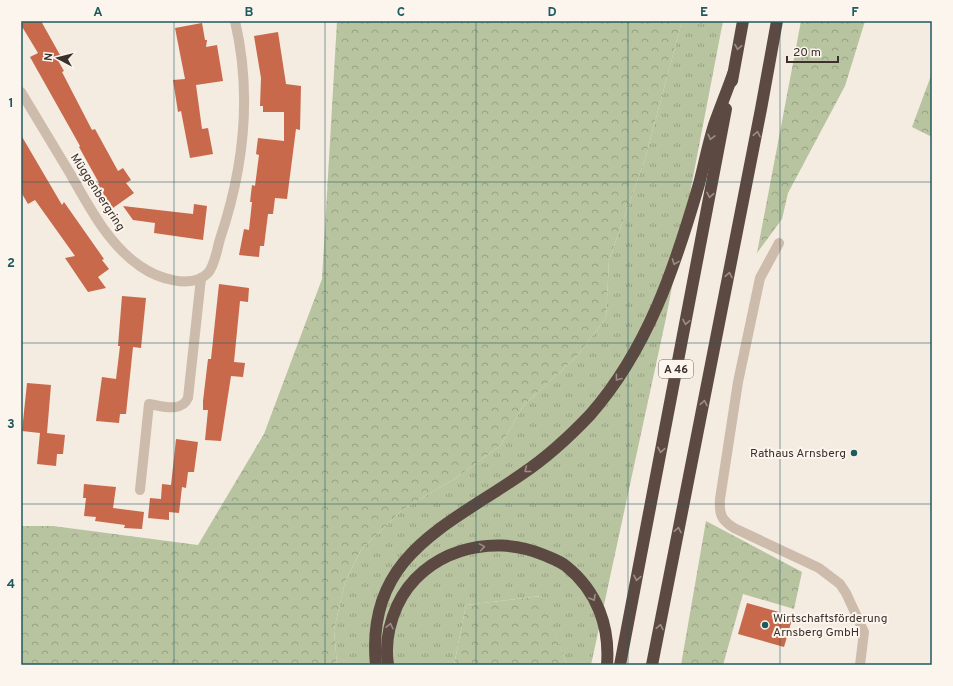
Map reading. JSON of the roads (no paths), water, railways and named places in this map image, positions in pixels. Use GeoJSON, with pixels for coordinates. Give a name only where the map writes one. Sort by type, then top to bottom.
{"type":"FeatureCollection","features":[{"type":"Feature","properties":{"kind":"highway","name":"A 46"},"geometry":{"type":"LineString","coordinates":[[620,665],[743,21]]}},
{"type":"Feature","properties":{"kind":"highway","name":"A 46"},"geometry":{"type":"LineString","coordinates":[[652,665],[777,21]]}},
{"type":"Feature","properties":{"kind":"highway"},"geometry":{"type":"LineString","coordinates":[[376,665],[374,647],[378,617],[388,587],[404,562],[418,545],[435,531],[522,474],[565,439],[590,414],[627,366],[655,313],[673,268],[700,182],[714,126],[733,74]]}},
{"type":"Feature","properties":{"kind":"highway"},"geometry":{"type":"LineString","coordinates":[[388,665],[388,639],[392,619],[401,598],[419,575],[430,566],[458,552],[488,546],[504,545],[535,551],[565,565],[588,590],[602,615],[606,629],[607,665]]}},
{"type":"Feature","properties":{"kind":"street"},"geometry":{"type":"LineString","coordinates":[[140,490],[149,404],[178,408],[184,405],[188,398],[200,278],[209,271],[230,210],[241,156],[245,94],[235,21]]}},
{"type":"Feature","properties":{"kind":"street","name":"Müggenbergring"},"geometry":{"type":"LineString","coordinates":[[21,92],[88,205],[118,245],[139,266],[160,276],[184,281],[200,278]]}},
{"type":"Feature","properties":{"kind":"street"},"geometry":{"type":"LineString","coordinates":[[779,243],[763,269],[759,283],[738,382],[720,499],[720,514],[722,519],[734,528],[811,564],[835,579],[846,593],[864,632],[860,665]]}},
{"type":"Feature","properties":{"kind":"place","name":"Rathaus Arnsberg"},"geometry":{"type":"Point","coordinates":[854,453]}},
{"type":"Feature","properties":{"kind":"place","name":"Wirtschaftsförderung Arnsberg GmbH"},"geometry":{"type":"Point","coordinates":[765,625]}}]}
